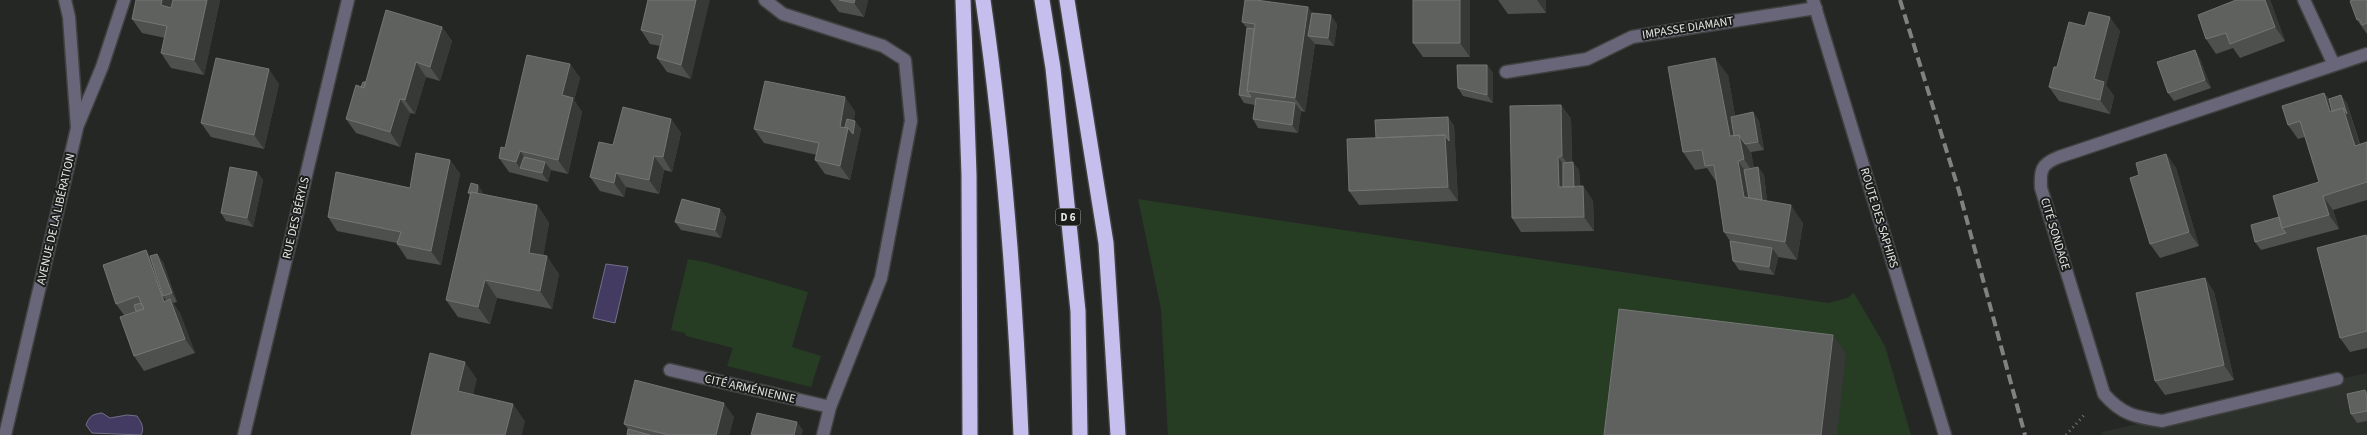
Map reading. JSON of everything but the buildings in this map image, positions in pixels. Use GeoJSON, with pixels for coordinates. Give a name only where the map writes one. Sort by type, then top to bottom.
{"type":"FeatureCollection","features":[{"type":"Feature","properties":{"kind":"highway"},"geometry":{"type":"LineString","coordinates":[[963,0],[969,175],[970,435]]}},
{"type":"Feature","properties":{"kind":"highway"},"geometry":{"type":"LineString","coordinates":[[983,0],[993,68],[1016,317],[1021,435]]}},
{"type":"Feature","properties":{"kind":"highway","name":"D 6"},"geometry":{"type":"LineString","coordinates":[[1042,0],[1053,68],[1078,311],[1080,435]]}},
{"type":"Feature","properties":{"kind":"highway"},"geometry":{"type":"LineString","coordinates":[[1067,0],[1106,243],[1118,435]]}},
{"type":"Feature","properties":{"kind":"street","name":"AVENUE DE LA LIBÉRATION"},"geometry":{"type":"LineString","coordinates":[[5,435],[77,128],[69,17],[65,0]]}},
{"type":"Feature","properties":{"kind":"street"},"geometry":{"type":"LineString","coordinates":[[77,128],[102,67],[124,0]]}},
{"type":"Feature","properties":{"kind":"street","name":"RUE DES BÉRYLS"},"geometry":{"type":"LineString","coordinates":[[244,435],[348,0]]}},
{"type":"Feature","properties":{"kind":"street"},"geometry":{"type":"LineString","coordinates":[[765,0],[783,14],[883,46],[905,60],[911,120],[881,278],[830,407],[823,435]]}},
{"type":"Feature","properties":{"kind":"street"},"geometry":{"type":"LineString","coordinates":[[2304,0],[2334,65]]}},
{"type":"Feature","properties":{"kind":"street","name":"IMPASSE DIAMANT"},"geometry":{"type":"LineString","coordinates":[[1506,72],[1587,59],[1632,37],[1815,4]]}},
{"type":"Feature","properties":{"kind":"street","name":"ROUTE DES SAPHIRS"},"geometry":{"type":"LineString","coordinates":[[1815,4],[1945,435]]}},
{"type":"Feature","properties":{"kind":"street","name":"CITÉ SONDAGE"},"geometry":{"type":"LineString","coordinates":[[2337,379],[2162,421],[2133,416],[2116,408],[2104,394],[2041,188],[2040,173],[2047,162],[2059,157],[2367,54]]}},
{"type":"Feature","properties":{"kind":"street","name":"CITÉ ARMÉNIENNE"},"geometry":{"type":"LineString","coordinates":[[670,370],[830,407]]}},
{"type":"Feature","properties":{"kind":"shaded area"},"geometry":{"type":"Polygon","coordinates":[[[606,264],[628,267],[615,323],[593,318],[606,264]]]}},
{"type":"Feature","properties":{"kind":"shaded area"},"geometry":{"type":"Polygon","coordinates":[[[2367,373],[2367,435],[2101,435],[2102,432],[2367,373]]]}},
{"type":"Feature","properties":{"kind":"shaded area"},"geometry":{"type":"Polygon","coordinates":[[[102,413],[110,418],[127,415],[137,416],[143,427],[141,435],[92,433],[86,425],[87,422],[92,416],[102,413]]]}},
{"type":"Feature","properties":{"kind":"green space"},"geometry":{"type":"Polygon","coordinates":[[[1138,199],[1828,303],[1847,298],[1854,293],[1885,346],[1911,435],[1168,435],[1161,309],[1138,199]]]}},
{"type":"Feature","properties":{"kind":"green space"},"geometry":{"type":"Polygon","coordinates":[[[688,259],[705,262],[808,292],[792,347],[821,356],[811,387],[727,366],[733,348],[686,336],[685,333],[671,330],[688,259]]]}},
{"type":"Feature","properties":{"kind":"railway"},"geometry":{"type":"LineString","coordinates":[[1900,0],[1959,191],[2025,435]]}}]}
